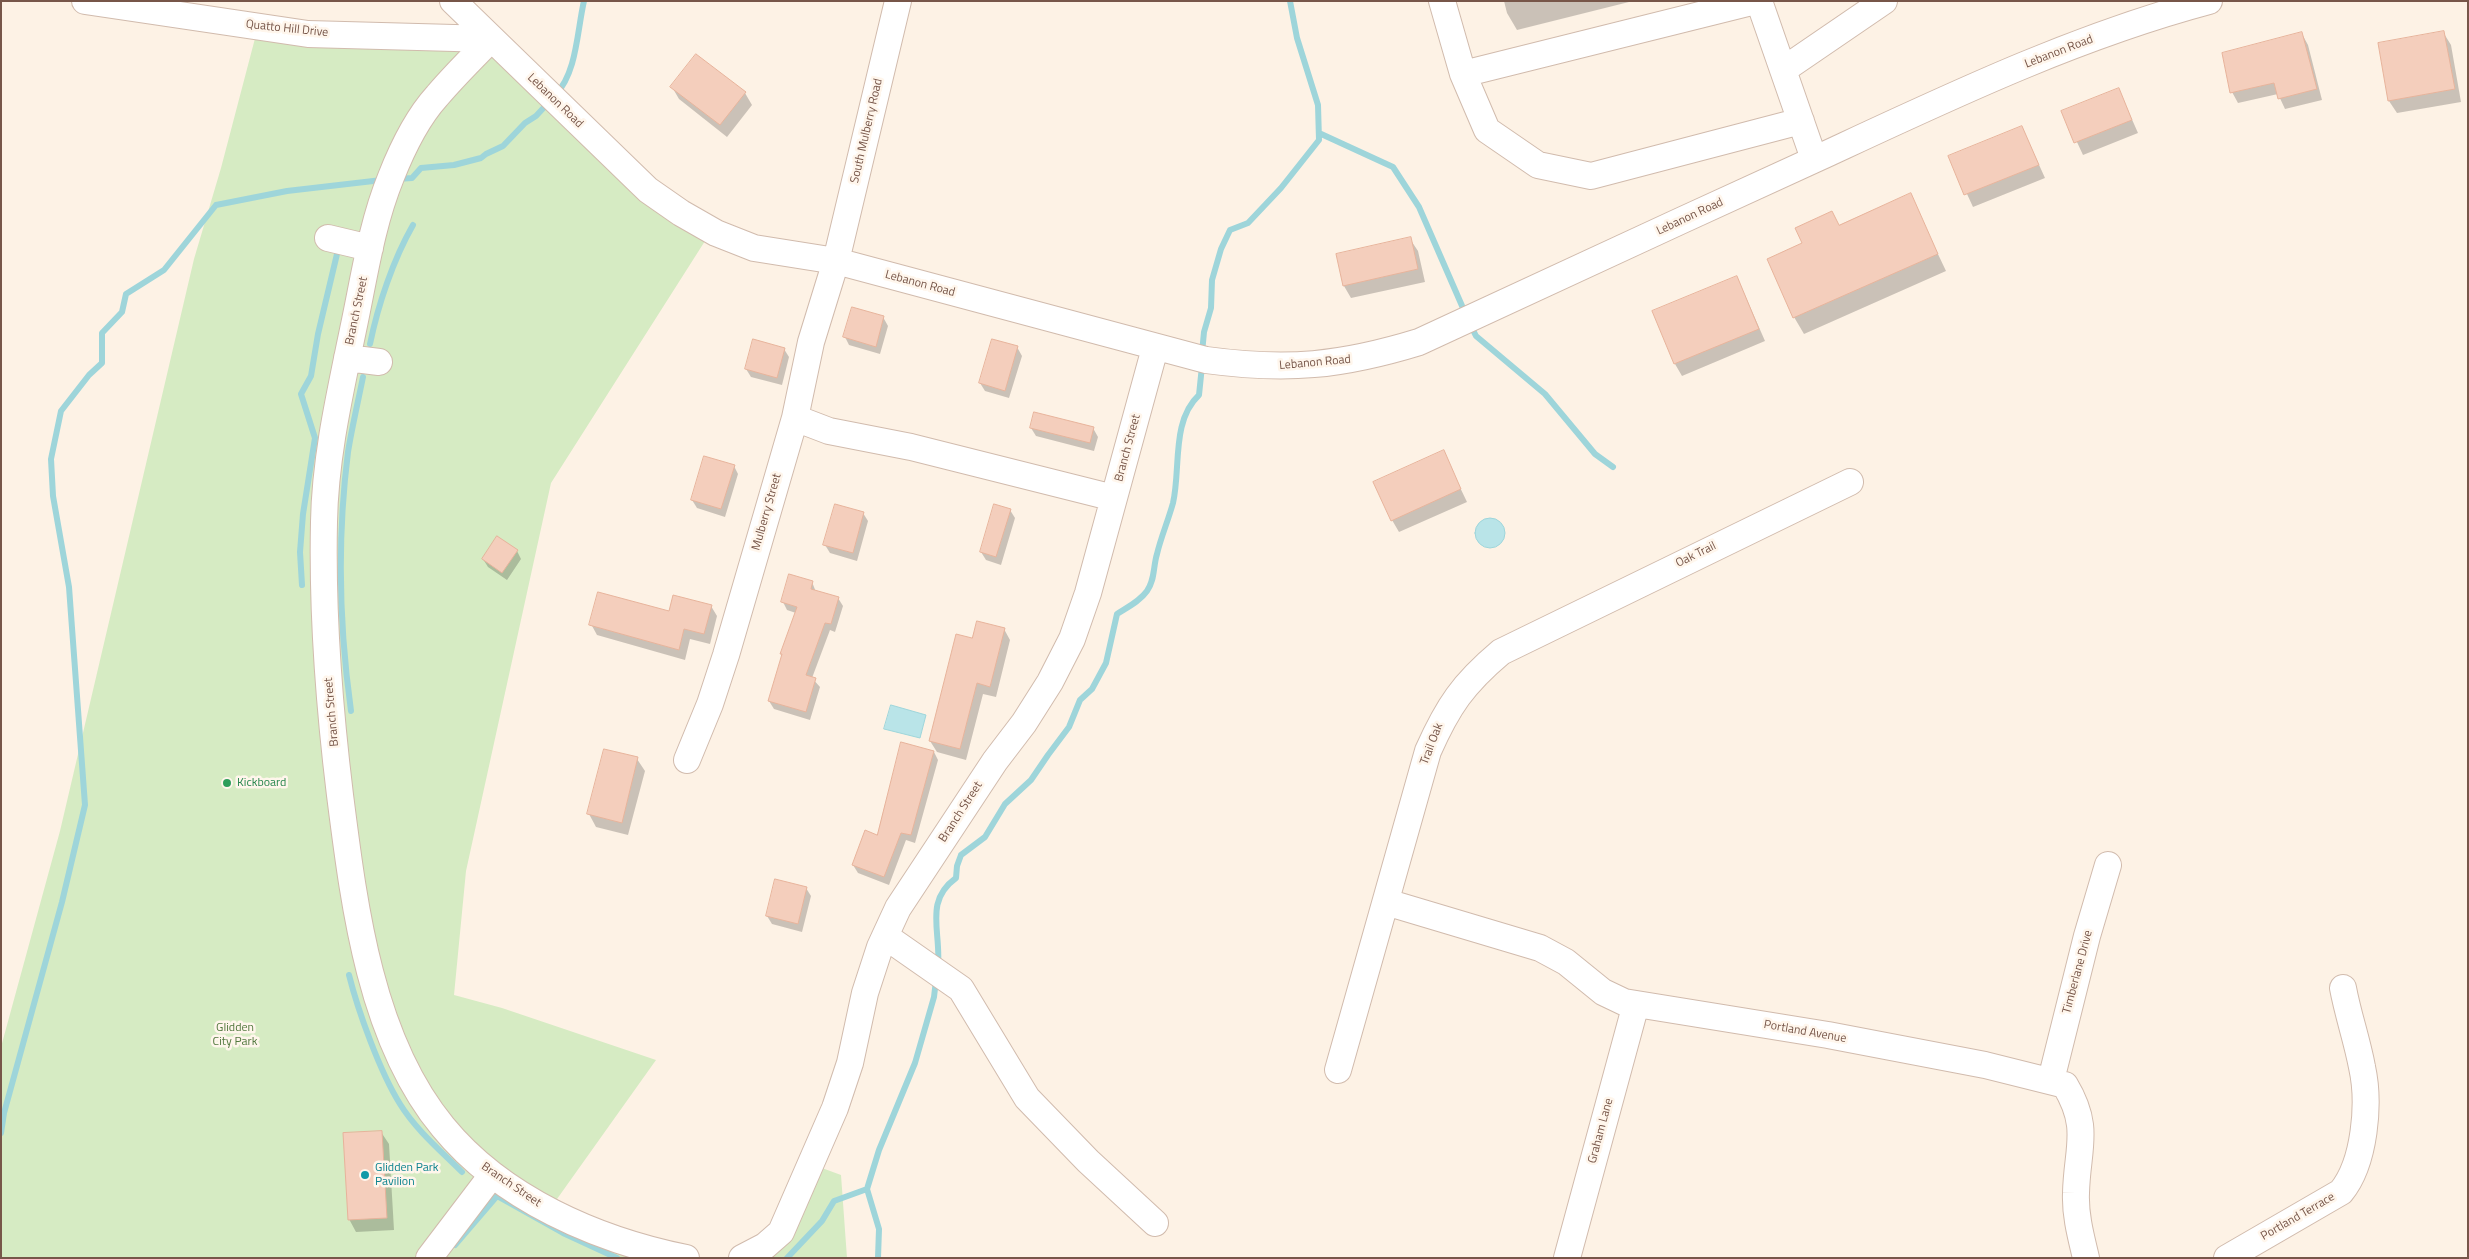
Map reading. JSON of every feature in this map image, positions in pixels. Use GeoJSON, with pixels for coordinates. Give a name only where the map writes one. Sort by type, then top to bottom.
{"type":"FeatureCollection","features":[{"type":"Feature","properties":{"kind":"street","name":"Quatto Hill Drive"},"geometry":{"type":"LineString","coordinates":[[85,1],[308,34],[491,38]]}},
{"type":"Feature","properties":{"kind":"street","name":"Lebanon Road"},"geometry":{"type":"LineString","coordinates":[[453,1],[622,167],[648,190],[681,213],[716,233],[754,248],[836,261],[1155,348],[1206,360],[1280,367],[1333,363],[1377,355],[1419,342],[1943,100],[2043,57],[2143,21],[2209,1]]}},
{"type":"Feature","properties":{"kind":"street","name":"South Mulberry Road"},"geometry":{"type":"LineString","coordinates":[[836,261],[898,1]]}},
{"type":"Feature","properties":{"kind":"street"},"geometry":{"type":"LineString","coordinates":[[1442,1],[1463,74],[1486,130],[1538,165],[1591,176],[1800,121]]}},
{"type":"Feature","properties":{"kind":"street"},"geometry":{"type":"LineString","coordinates":[[1463,74],[1757,1],[1814,160]]}},
{"type":"Feature","properties":{"kind":"street"},"geometry":{"type":"LineString","coordinates":[[1783,70],[1884,1]]}},
{"type":"Feature","properties":{"kind":"street","name":"Branch Street"},"geometry":{"type":"LineString","coordinates":[[491,38],[435,98],[412,133],[392,176],[374,226],[330,451],[324,520],[325,621],[334,741],[346,840],[366,954],[383,1013],[396,1048],[420,1094],[447,1132],[492,1175],[527,1198],[572,1221],[618,1240],[686,1258]]}},
{"type":"Feature","properties":{"kind":"street"},"geometry":{"type":"LineString","coordinates":[[328,238],[370,248]]}},
{"type":"Feature","properties":{"kind":"street","name":"Mulberry Street"},"geometry":{"type":"LineString","coordinates":[[686,760],[710,704],[726,655],[794,418],[811,342],[836,261]]}},
{"type":"Feature","properties":{"kind":"street","name":"Branch Street"},"geometry":{"type":"LineString","coordinates":[[742,1258],[765,1246],[781,1232],[834,1108],[850,1063],[865,993],[885,936],[898,908],[995,761],[1024,723],[1050,682],[1072,639],[1088,594],[1155,348]]}},
{"type":"Feature","properties":{"kind":"street"},"geometry":{"type":"LineString","coordinates":[[348,358],[379,362]]}},
{"type":"Feature","properties":{"kind":"street"},"geometry":{"type":"LineString","coordinates":[[794,418],[830,431],[911,447],[1114,498]]}},
{"type":"Feature","properties":{"kind":"street","name":"Oak Trail"},"geometry":{"type":"LineString","coordinates":[[1544,630],[1850,482]]}},
{"type":"Feature","properties":{"kind":"street","name":"Trail Oak"},"geometry":{"type":"LineString","coordinates":[[1386,902],[1428,751],[1443,716],[1460,691],[1483,667],[1501,652],[1544,630]]}},
{"type":"Feature","properties":{"kind":"street","name":"Timberlane Drive"},"geometry":{"type":"LineString","coordinates":[[2051,1080],[2087,936],[2108,865]]}},
{"type":"Feature","properties":{"kind":"street"},"geometry":{"type":"LineString","coordinates":[[1338,1070],[1386,902]]}},
{"type":"Feature","properties":{"kind":"street","name":"Portland Avenue"},"geometry":{"type":"LineString","coordinates":[[1386,902],[1540,948],[1566,962],[1603,992],[1636,1004],[1828,1035],[1985,1065],[2066,1085],[2076,1102],[2081,1123],[2076,1194],[2079,1230],[2086,1258]]}},
{"type":"Feature","properties":{"kind":"street"},"geometry":{"type":"LineString","coordinates":[[885,936],[961,989],[1027,1098],[1088,1161],[1155,1224]]}},
{"type":"Feature","properties":{"kind":"street","name":"Portland Terrace"},"geometry":{"type":"LineString","coordinates":[[2227,1258],[2341,1192],[2350,1181],[2363,1134],[2366,1101],[2363,1068],[2348,1015],[2343,988]]}},
{"type":"Feature","properties":{"kind":"street","name":"Graham Lane"},"geometry":{"type":"LineString","coordinates":[[1567,1258],[1636,1004]]}},
{"type":"Feature","properties":{"kind":"street"},"geometry":{"type":"LineString","coordinates":[[429,1258],[492,1175]]}},
{"type":"Feature","properties":{"kind":"green space","name":"Glidden City Park"},"geometry":{"type":"Polygon","coordinates":[[[258,27],[491,39],[712,230],[551,483],[466,871],[454,995],[502,1008],[656,1060],[557,1199],[618,1240],[704,1258],[1,1258],[1,1047],[60,831],[194,259],[221,168],[258,27]]]}},
{"type":"Feature","properties":{"kind":"green space"},"geometry":{"type":"Polygon","coordinates":[[[811,1164],[841,1175],[847,1258],[733,1258],[765,1246],[811,1164]]]}},
{"type":"Feature","properties":{"kind":"water"},"geometry":{"type":"Polygon","coordinates":[[[1490,518],[1501,522],[1505,533],[1501,544],[1490,548],[1479,544],[1475,533],[1479,522],[1490,518]]]}},
{"type":"Feature","properties":{"kind":"water"},"geometry":{"type":"Polygon","coordinates":[[[891,705],[926,715],[920,738],[884,729],[891,705]]]}},
{"type":"Feature","properties":{"kind":"building"},"geometry":{"type":"Polygon","coordinates":[[[2444,31],[2455,89],[2388,101],[2378,43],[2444,31]]]}},
{"type":"Feature","properties":{"kind":"building"},"geometry":{"type":"Polygon","coordinates":[[[2302,32],[2317,89],[2278,99],[2274,83],[2230,93],[2222,53],[2302,32]]]}},
{"type":"Feature","properties":{"kind":"building"},"geometry":{"type":"Polygon","coordinates":[[[696,54],[746,92],[720,125],[670,87],[696,54]]]}},
{"type":"Feature","properties":{"kind":"building"},"geometry":{"type":"Polygon","coordinates":[[[2119,88],[2132,120],[2074,143],[2061,111],[2119,88]]]}},
{"type":"Feature","properties":{"kind":"building"},"geometry":{"type":"Polygon","coordinates":[[[2022,126],[2039,165],[1964,195],[1948,156],[2022,126]]]}},
{"type":"Feature","properties":{"kind":"building"},"geometry":{"type":"Polygon","coordinates":[[[1911,193],[1938,254],[1793,318],[1767,259],[1802,243],[1795,228],[1832,211],[1839,225],[1911,193]]]}},
{"type":"Feature","properties":{"kind":"building"},"geometry":{"type":"Polygon","coordinates":[[[1411,237],[1418,269],[1343,286],[1336,254],[1411,237]]]}},
{"type":"Feature","properties":{"kind":"building"},"geometry":{"type":"Polygon","coordinates":[[[1737,276],[1759,329],[1674,364],[1652,311],[1737,276]]]}},
{"type":"Feature","properties":{"kind":"building"},"geometry":{"type":"Polygon","coordinates":[[[852,307],[884,316],[876,347],[843,337],[852,307]]]}},
{"type":"Feature","properties":{"kind":"building"},"geometry":{"type":"Polygon","coordinates":[[[753,339],[785,348],[777,378],[745,369],[753,339]]]}},
{"type":"Feature","properties":{"kind":"building"},"geometry":{"type":"Polygon","coordinates":[[[992,339],[1018,346],[1005,391],[979,383],[992,339]]]}},
{"type":"Feature","properties":{"kind":"building"},"geometry":{"type":"Polygon","coordinates":[[[1034,412],[1094,427],[1090,443],[1030,428],[1034,412]]]}},
{"type":"Feature","properties":{"kind":"building"},"geometry":{"type":"Polygon","coordinates":[[[1444,450],[1461,489],[1391,521],[1373,482],[1444,450]]]}},
{"type":"Feature","properties":{"kind":"building"},"geometry":{"type":"Polygon","coordinates":[[[704,456],[735,465],[721,509],[691,500],[704,456]]]}},
{"type":"Feature","properties":{"kind":"building"},"geometry":{"type":"Polygon","coordinates":[[[835,504],[864,512],[853,553],[823,545],[835,504]]]}},
{"type":"Feature","properties":{"kind":"building"},"geometry":{"type":"Polygon","coordinates":[[[994,504],[1011,509],[996,557],[980,552],[994,504]]]}},
{"type":"Feature","properties":{"kind":"building"},"geometry":{"type":"Polygon","coordinates":[[[497,536],[518,550],[502,573],[482,559],[497,536]]]}},
{"type":"Feature","properties":{"kind":"building"},"geometry":{"type":"Polygon","coordinates":[[[789,574],[813,581],[811,589],[839,597],[831,624],[825,623],[806,675],[816,678],[806,712],[768,701],[782,654],[780,654],[797,607],[781,602],[789,574]]]}},
{"type":"Feature","properties":{"kind":"building"},"geometry":{"type":"Polygon","coordinates":[[[598,592],[669,611],[673,595],[712,605],[704,634],[684,629],[679,650],[589,625],[598,592]]]}},
{"type":"Feature","properties":{"kind":"building"},"geometry":{"type":"Polygon","coordinates":[[[977,621],[1005,628],[990,687],[977,683],[960,749],[929,741],[956,634],[972,638],[977,621]]]}},
{"type":"Feature","properties":{"kind":"building"},"geometry":{"type":"Polygon","coordinates":[[[901,742],[934,751],[911,835],[901,833],[884,877],[852,865],[865,830],[877,835],[901,742]]]}},
{"type":"Feature","properties":{"kind":"building"},"geometry":{"type":"Polygon","coordinates":[[[604,749],[638,757],[622,823],[587,814],[604,749]]]}},
{"type":"Feature","properties":{"kind":"building"},"geometry":{"type":"Polygon","coordinates":[[[775,879],[807,887],[798,924],[766,916],[775,879]]]}},
{"type":"Feature","properties":{"kind":"building","name":"Glidden Park Pavilion"},"geometry":{"type":"Polygon","coordinates":[[[382,1131],[387,1218],[348,1220],[343,1133],[382,1131]]]}},
{"type":"Feature","properties":{"kind":"waterway"},"geometry":{"type":"LineString","coordinates":[[556,94],[563,85],[572,63],[584,1]]}},
{"type":"Feature","properties":{"kind":"waterway"},"geometry":{"type":"LineString","coordinates":[[1202,353],[1204,332],[1211,308],[1212,280],[1221,249],[1230,230],[1248,223],[1281,188],[1319,140],[1318,105],[1297,38],[1290,1]]}},
{"type":"Feature","properties":{"kind":"waterway"},"geometry":{"type":"LineString","coordinates":[[397,179],[412,178],[421,168],[454,165],[481,158],[503,146],[549,102]]}},
{"type":"Feature","properties":{"kind":"waterway"},"geometry":{"type":"LineString","coordinates":[[1319,133],[1393,167],[1419,207],[1466,315]]}},
{"type":"Feature","properties":{"kind":"waterway"},"geometry":{"type":"LineString","coordinates":[[1,1133],[4,1113],[62,902],[85,805],[69,587],[53,496],[51,459],[61,411],[89,375],[102,363],[102,333],[122,312],[126,294],[164,270],[216,205],[287,191],[382,180]]}},
{"type":"Feature","properties":{"kind":"waterway"},"geometry":{"type":"LineString","coordinates":[[370,344],[387,283],[413,225]]}},
{"type":"Feature","properties":{"kind":"waterway"},"geometry":{"type":"LineString","coordinates":[[302,585],[300,552],[303,514],[315,438],[301,394],[311,376],[318,334],[337,254]]}},
{"type":"Feature","properties":{"kind":"waterway"},"geometry":{"type":"LineString","coordinates":[[1470,324],[1476,336],[1545,394],[1595,454],[1613,467]]}},
{"type":"Feature","properties":{"kind":"waterway"},"geometry":{"type":"LineString","coordinates":[[938,965],[937,907],[946,887],[956,878],[957,866],[961,855],[985,837],[1005,804],[1031,780],[1069,727],[1080,700],[1092,689],[1106,663],[1117,614],[1137,601],[1150,587],[1159,548],[1173,503],[1178,446],[1184,418],[1190,406],[1199,395],[1202,366]]}},
{"type":"Feature","properties":{"kind":"waterway"},"geometry":{"type":"LineString","coordinates":[[351,711],[342,614],[342,517],[348,452],[363,377]]}},
{"type":"Feature","properties":{"kind":"waterway"},"geometry":{"type":"LineString","coordinates":[[349,975],[370,1041],[392,1091],[406,1114],[462,1172]]}},
{"type":"Feature","properties":{"kind":"waterway"},"geometry":{"type":"LineString","coordinates":[[878,1258],[879,1229],[867,1189],[879,1150],[915,1063],[934,997],[936,980]]}},
{"type":"Feature","properties":{"kind":"waterway"},"geometry":{"type":"LineString","coordinates":[[787,1258],[822,1221],[834,1201],[867,1189]]}},
{"type":"Feature","properties":{"kind":"waterway"},"geometry":{"type":"LineString","coordinates":[[455,1245],[497,1196],[563,1233],[617,1258]]}},
{"type":"Feature","properties":{"kind":"place","name":"Kickboard"},"geometry":{"type":"Point","coordinates":[227,783]}},
{"type":"Feature","properties":{"kind":"place","name":"Glidden Park Pavilion"},"geometry":{"type":"Point","coordinates":[365,1175]}}]}
